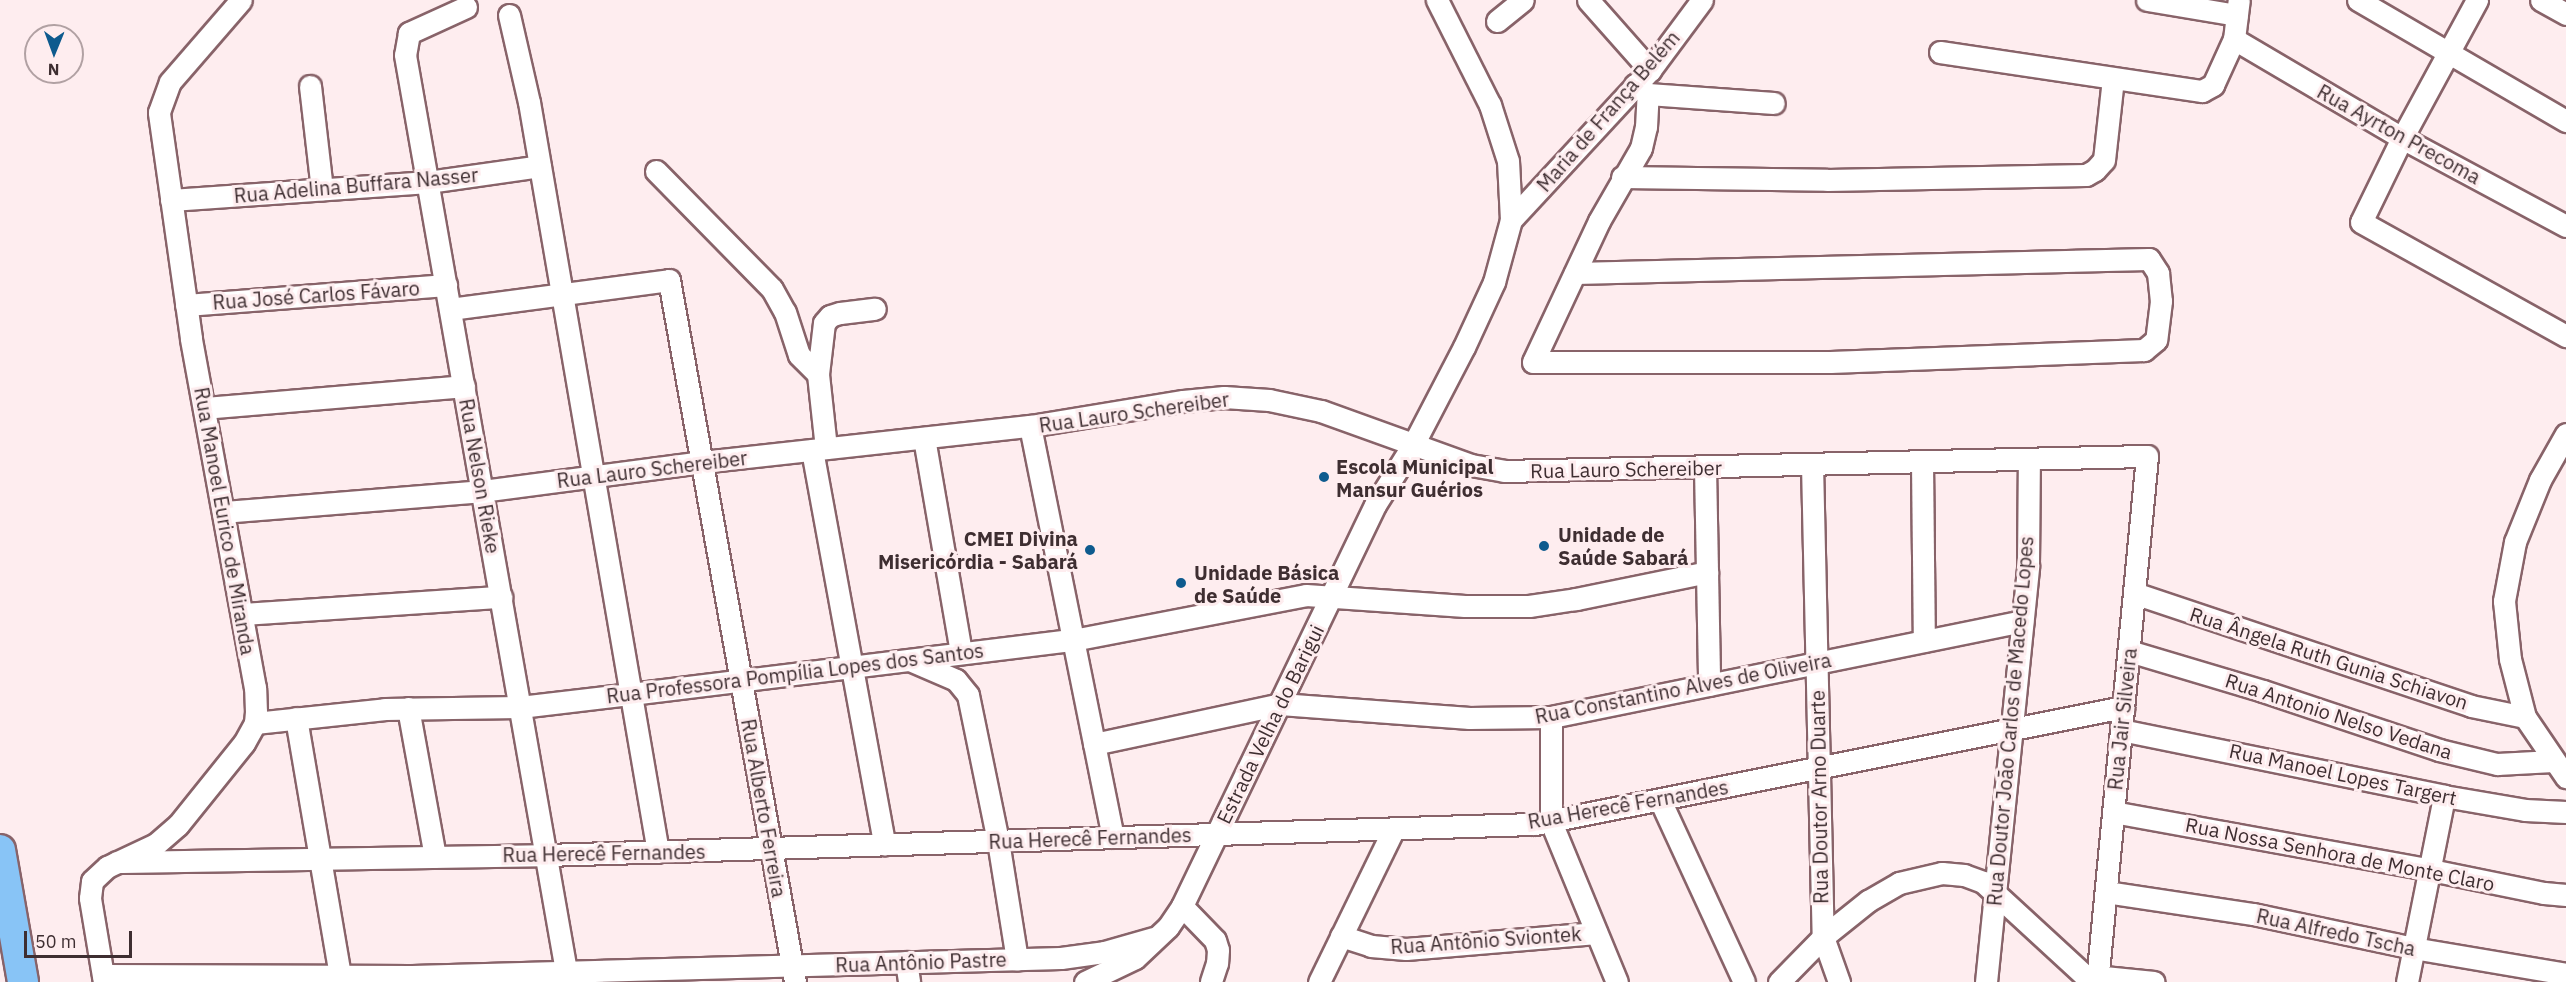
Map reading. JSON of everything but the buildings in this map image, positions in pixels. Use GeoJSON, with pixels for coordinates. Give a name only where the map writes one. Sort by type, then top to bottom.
{"type":"FeatureCollection","features":[{"type":"Feature","properties":{"kind":"highway"},"geometry":{"type":"LineString","coordinates":[[0,850],[24,982]]}},
{"type":"Feature","properties":{"kind":"street","name":"Rua Manoel Eurico de Miranda"},"geometry":{"type":"LineString","coordinates":[[241,0],[170,82],[160,102],[159,121],[186,305],[255,688],[255,723]]}},
{"type":"Feature","properties":{"kind":"street","name":"Estrada Velha do Barigui"},"geometry":{"type":"LineString","coordinates":[[1085,982],[1135,958],[1160,935],[1182,906],[1375,505],[1414,443],[1464,347],[1494,282],[1511,220],[1508,161],[1502,135],[1490,105],[1437,0]]}},
{"type":"Feature","properties":{"kind":"street"},"geometry":{"type":"LineString","coordinates":[[1497,21],[1523,0]]}},
{"type":"Feature","properties":{"kind":"street"},"geometry":{"type":"LineString","coordinates":[[1575,273],[2149,259],[2158,273],[2161,301],[2156,340],[2144,350],[1830,362],[1533,362],[1575,273],[1622,177],[1641,148],[1646,127],[1644,83],[1588,0]]}},
{"type":"Feature","properties":{"kind":"street","name":"Maria de França Belém"},"geometry":{"type":"LineString","coordinates":[[1511,220],[1644,83],[1702,0]]}},
{"type":"Feature","properties":{"kind":"street"},"geometry":{"type":"LineString","coordinates":[[1940,52],[2202,91],[2213,85],[2234,39],[2238,8],[2147,0]]}},
{"type":"Feature","properties":{"kind":"street"},"geometry":{"type":"LineString","coordinates":[[2358,0],[2446,54],[2566,121]]}},
{"type":"Feature","properties":{"kind":"street"},"geometry":{"type":"LineString","coordinates":[[2477,0],[2402,138],[2361,222],[2566,336]]}},
{"type":"Feature","properties":{"kind":"street"},"geometry":{"type":"LineString","coordinates":[[2541,0],[2566,14]]}},
{"type":"Feature","properties":{"kind":"street","name":"Rua Nelson Rieke"},"geometry":{"type":"LineString","coordinates":[[466,7],[414,29],[406,39],[405,55],[567,977]]}},
{"type":"Feature","properties":{"kind":"street"},"geometry":{"type":"LineString","coordinates":[[509,15],[540,166],[658,852]]}},
{"type":"Feature","properties":{"kind":"street","name":"Rua Ayrton Precoma"},"geometry":{"type":"LineString","coordinates":[[2234,39],[2402,138],[2566,226]]}},
{"type":"Feature","properties":{"kind":"street"},"geometry":{"type":"LineString","coordinates":[[1622,177],[1827,180],[2085,175],[2095,170],[2104,160],[2113,79]]}},
{"type":"Feature","properties":{"kind":"street"},"geometry":{"type":"LineString","coordinates":[[1644,83],[1774,103]]}},
{"type":"Feature","properties":{"kind":"street"},"geometry":{"type":"LineString","coordinates":[[310,86],[322,189]]}},
{"type":"Feature","properties":{"kind":"street","name":"Rua Adelina Buffara Nasser"},"geometry":{"type":"LineString","coordinates":[[171,200],[428,182],[540,166]]}},
{"type":"Feature","properties":{"kind":"street"},"geometry":{"type":"LineString","coordinates":[[656,171],[772,289],[785,312],[799,355],[818,374]]}},
{"type":"Feature","properties":{"kind":"street","name":"Rua Alberto Ferreira"},"geometry":{"type":"LineString","coordinates":[[562,294],[669,280],[794,974]]}},
{"type":"Feature","properties":{"kind":"street","name":"Rua José Carlos Fávaro"},"geometry":{"type":"LineString","coordinates":[[186,305],[446,285]]}},
{"type":"Feature","properties":{"kind":"street"},"geometry":{"type":"LineString","coordinates":[[450,309],[562,294]]}},
{"type":"Feature","properties":{"kind":"street"},"geometry":{"type":"LineString","coordinates":[[875,309],[840,313],[830,316],[824,323],[818,374],[819,449],[851,667],[884,844]]}},
{"type":"Feature","properties":{"kind":"street"},"geometry":{"type":"LineString","coordinates":[[204,408],[464,386]]}},
{"type":"Feature","properties":{"kind":"street","name":"Rua Lauro Schereiber"},"geometry":{"type":"LineString","coordinates":[[223,512],[482,491],[702,462],[1030,426],[1183,401],[1247,398],[1321,411],[1471,465],[1504,471],[2147,456]]}},
{"type":"Feature","properties":{"kind":"street"},"geometry":{"type":"LineString","coordinates":[[1030,426],[1113,837]]}},
{"type":"Feature","properties":{"kind":"street"},"geometry":{"type":"LineString","coordinates":[[2560,769],[2525,717],[2510,659],[2504,601],[2515,542],[2540,480],[2566,434]]}},
{"type":"Feature","properties":{"kind":"street"},"geometry":{"type":"LineString","coordinates":[[924,438],[961,653]]}},
{"type":"Feature","properties":{"kind":"street","name":"Rua Jair Silveira"},"geometry":{"type":"LineString","coordinates":[[2097,978],[2147,456]]}},
{"type":"Feature","properties":{"kind":"street","name":"Rua Doutor João Carlos de Macedo Lopes"},"geometry":{"type":"LineString","coordinates":[[1986,982],[1993,890],[2022,621],[2028,543],[2029,459]]}},
{"type":"Feature","properties":{"kind":"street"},"geometry":{"type":"LineString","coordinates":[[1922,462],[1924,641]]}},
{"type":"Feature","properties":{"kind":"street","name":"Rua Doutor Arno Duarte"},"geometry":{"type":"LineString","coordinates":[[1812,464],[1823,937],[1839,982]]}},
{"type":"Feature","properties":{"kind":"street"},"geometry":{"type":"LineString","coordinates":[[1705,467],[1709,685]]}},
{"type":"Feature","properties":{"kind":"street","name":"Rua Professora Pompília Lopes dos Santos"},"geometry":{"type":"LineString","coordinates":[[255,723],[408,708],[520,707],[631,694],[1073,639],[1295,596],[1332,594],[1441,604],[1529,606],[1576,599],[1707,572]]}},
{"type":"Feature","properties":{"kind":"street","name":"Rua Ângela Ruth Gunia Schiavon"},"geometry":{"type":"LineString","coordinates":[[2134,593],[2471,706],[2525,717]]}},
{"type":"Feature","properties":{"kind":"street"},"geometry":{"type":"LineString","coordinates":[[242,614],[501,597]]}},
{"type":"Feature","properties":{"kind":"street","name":"Rua Constantino Alves de Oliveira"},"geometry":{"type":"LineString","coordinates":[[1094,744],[1280,704],[1469,718],[1551,717],[2022,621]]}},
{"type":"Feature","properties":{"kind":"street","name":"Rua Antonio Nelso Vedana"},"geometry":{"type":"LineString","coordinates":[[2129,651],[2263,691],[2439,750],[2497,764],[2560,769]]}},
{"type":"Feature","properties":{"kind":"street"},"geometry":{"type":"LineString","coordinates":[[909,660],[956,680],[968,695],[998,841],[1017,959]]}},
{"type":"Feature","properties":{"kind":"street","name":"Rua Herecê Fernandes"},"geometry":{"type":"LineString","coordinates":[[117,862],[658,852],[1551,822],[2123,707]]}},
{"type":"Feature","properties":{"kind":"street"},"geometry":{"type":"LineString","coordinates":[[408,708],[435,857]]}},
{"type":"Feature","properties":{"kind":"street"},"geometry":{"type":"LineString","coordinates":[[1551,717],[1551,822],[1617,982]]}},
{"type":"Feature","properties":{"kind":"street"},"geometry":{"type":"LineString","coordinates":[[296,718],[341,979]]}},
{"type":"Feature","properties":{"kind":"street"},"geometry":{"type":"LineString","coordinates":[[104,979],[90,888],[99,874],[117,862],[156,844],[178,825],[235,756],[255,723]]}},
{"type":"Feature","properties":{"kind":"street","name":"Rua Manoel Lopes Targert"},"geometry":{"type":"LineString","coordinates":[[2121,730],[2445,796],[2525,810],[2566,812]]}},
{"type":"Feature","properties":{"kind":"street"},"geometry":{"type":"LineString","coordinates":[[2407,982],[2445,796]]}},
{"type":"Feature","properties":{"kind":"street"},"geometry":{"type":"LineString","coordinates":[[1660,800],[1744,982]]}},
{"type":"Feature","properties":{"kind":"street","name":"Rua Nossa Senhora de Monte Claro"},"geometry":{"type":"LineString","coordinates":[[2113,812],[2544,893],[2566,895]]}},
{"type":"Feature","properties":{"kind":"street"},"geometry":{"type":"LineString","coordinates":[[1319,982],[1394,828]]}},
{"type":"Feature","properties":{"kind":"street"},"geometry":{"type":"LineString","coordinates":[[1779,982],[1823,937],[1868,901],[1911,878],[1954,873],[1973,877],[1993,890],[2079,972],[2097,978],[2154,982]]}},
{"type":"Feature","properties":{"kind":"street","name":"Rua Alfredo Tscha"},"geometry":{"type":"LineString","coordinates":[[2106,892],[2253,914],[2413,948],[2566,974]]}},
{"type":"Feature","properties":{"kind":"street"},"geometry":{"type":"LineString","coordinates":[[1182,906],[1215,940],[1218,950],[1217,963],[1211,982]]}},
{"type":"Feature","properties":{"kind":"street","name":"Rua Antônio Sviontek"},"geometry":{"type":"LineString","coordinates":[[1341,936],[1371,946],[1406,949],[1596,933]]}},
{"type":"Feature","properties":{"kind":"street","name":"Rua Antônio Pastre"},"geometry":{"type":"LineString","coordinates":[[104,979],[457,979],[908,972],[1017,959],[1061,958],[1104,952],[1160,935]]}},
{"type":"Feature","properties":{"kind":"street"},"geometry":{"type":"LineString","coordinates":[[1123,982],[1135,958]]}},
{"type":"Feature","properties":{"kind":"place","name":"Escola Municipal Mansur Guérios"},"geometry":{"type":"Point","coordinates":[1324,477]}},
{"type":"Feature","properties":{"kind":"place","name":"Unidade de Saúde Sabará"},"geometry":{"type":"Point","coordinates":[1544,546]}},
{"type":"Feature","properties":{"kind":"place","name":"CMEI Divina Misericórdia - Sabará"},"geometry":{"type":"Point","coordinates":[1090,550]}},
{"type":"Feature","properties":{"kind":"place","name":"Unidade Básica de Saúde"},"geometry":{"type":"Point","coordinates":[1181,583]}}]}
